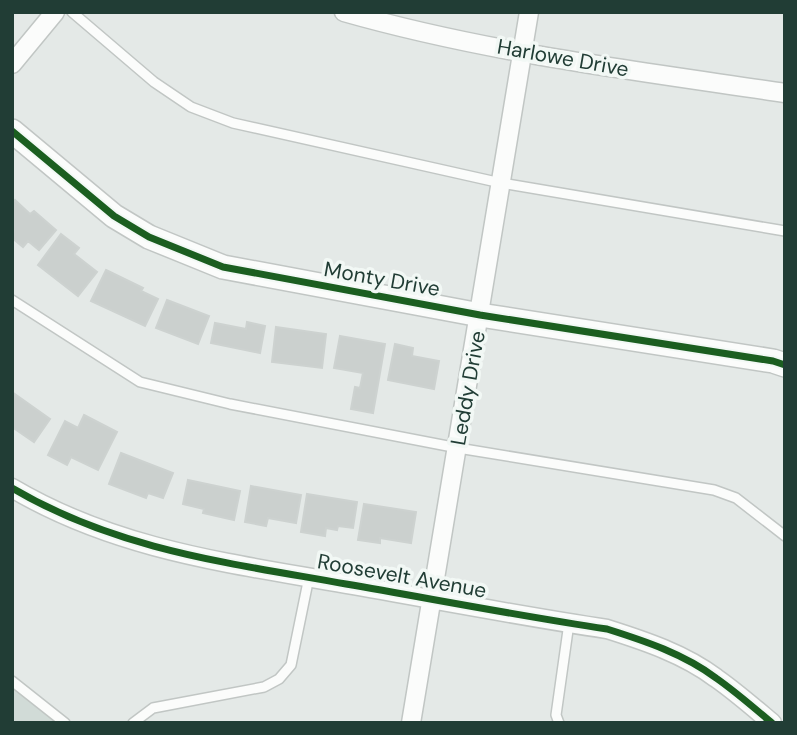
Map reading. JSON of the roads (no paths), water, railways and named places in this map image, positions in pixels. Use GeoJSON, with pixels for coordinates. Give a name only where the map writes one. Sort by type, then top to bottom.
{"type":"FeatureCollection","features":[{"type":"Feature","properties":{"kind":"street"},"geometry":{"type":"LineString","coordinates":[[12,64],[55,12]]}},
{"type":"Feature","properties":{"kind":"street","name":"Harlowe Drive"},"geometry":{"type":"LineString","coordinates":[[344,12],[412,30],[523,52],[785,93]]}},
{"type":"Feature","properties":{"kind":"street","name":"Leddy Drive"},"geometry":{"type":"LineString","coordinates":[[411,723],[529,12]]}},
{"type":"Feature","properties":{"kind":"street","name":"Monty Drive"},"geometry":{"type":"LineString","coordinates":[[12,131],[114,216],[149,237],[198,258],[236,270],[480,315],[785,365]]}},
{"type":"Feature","properties":{"kind":"street","name":"Roosevelt Avenue"},"geometry":{"type":"LineString","coordinates":[[12,488],[64,515],[132,541],[184,555],[607,629],[645,640],[714,676],[772,723]]}},
{"type":"Feature","properties":{"kind":"lane"},"geometry":{"type":"LineString","coordinates":[[72,12],[154,82],[191,107],[233,123],[501,183],[785,231]]}},
{"type":"Feature","properties":{"kind":"lane"},"geometry":{"type":"LineString","coordinates":[[12,300],[140,382],[230,404],[458,448],[713,489],[736,498],[785,536]]}},
{"type":"Feature","properties":{"kind":"lane"},"geometry":{"type":"LineString","coordinates":[[133,723],[153,708],[264,687],[279,679],[291,666],[309,577]]}},
{"type":"Feature","properties":{"kind":"lane"},"geometry":{"type":"LineString","coordinates":[[559,723],[556,715],[569,623]]}},
{"type":"Feature","properties":{"kind":"lane"},"geometry":{"type":"LineString","coordinates":[[12,681],[65,723]]}}]}
